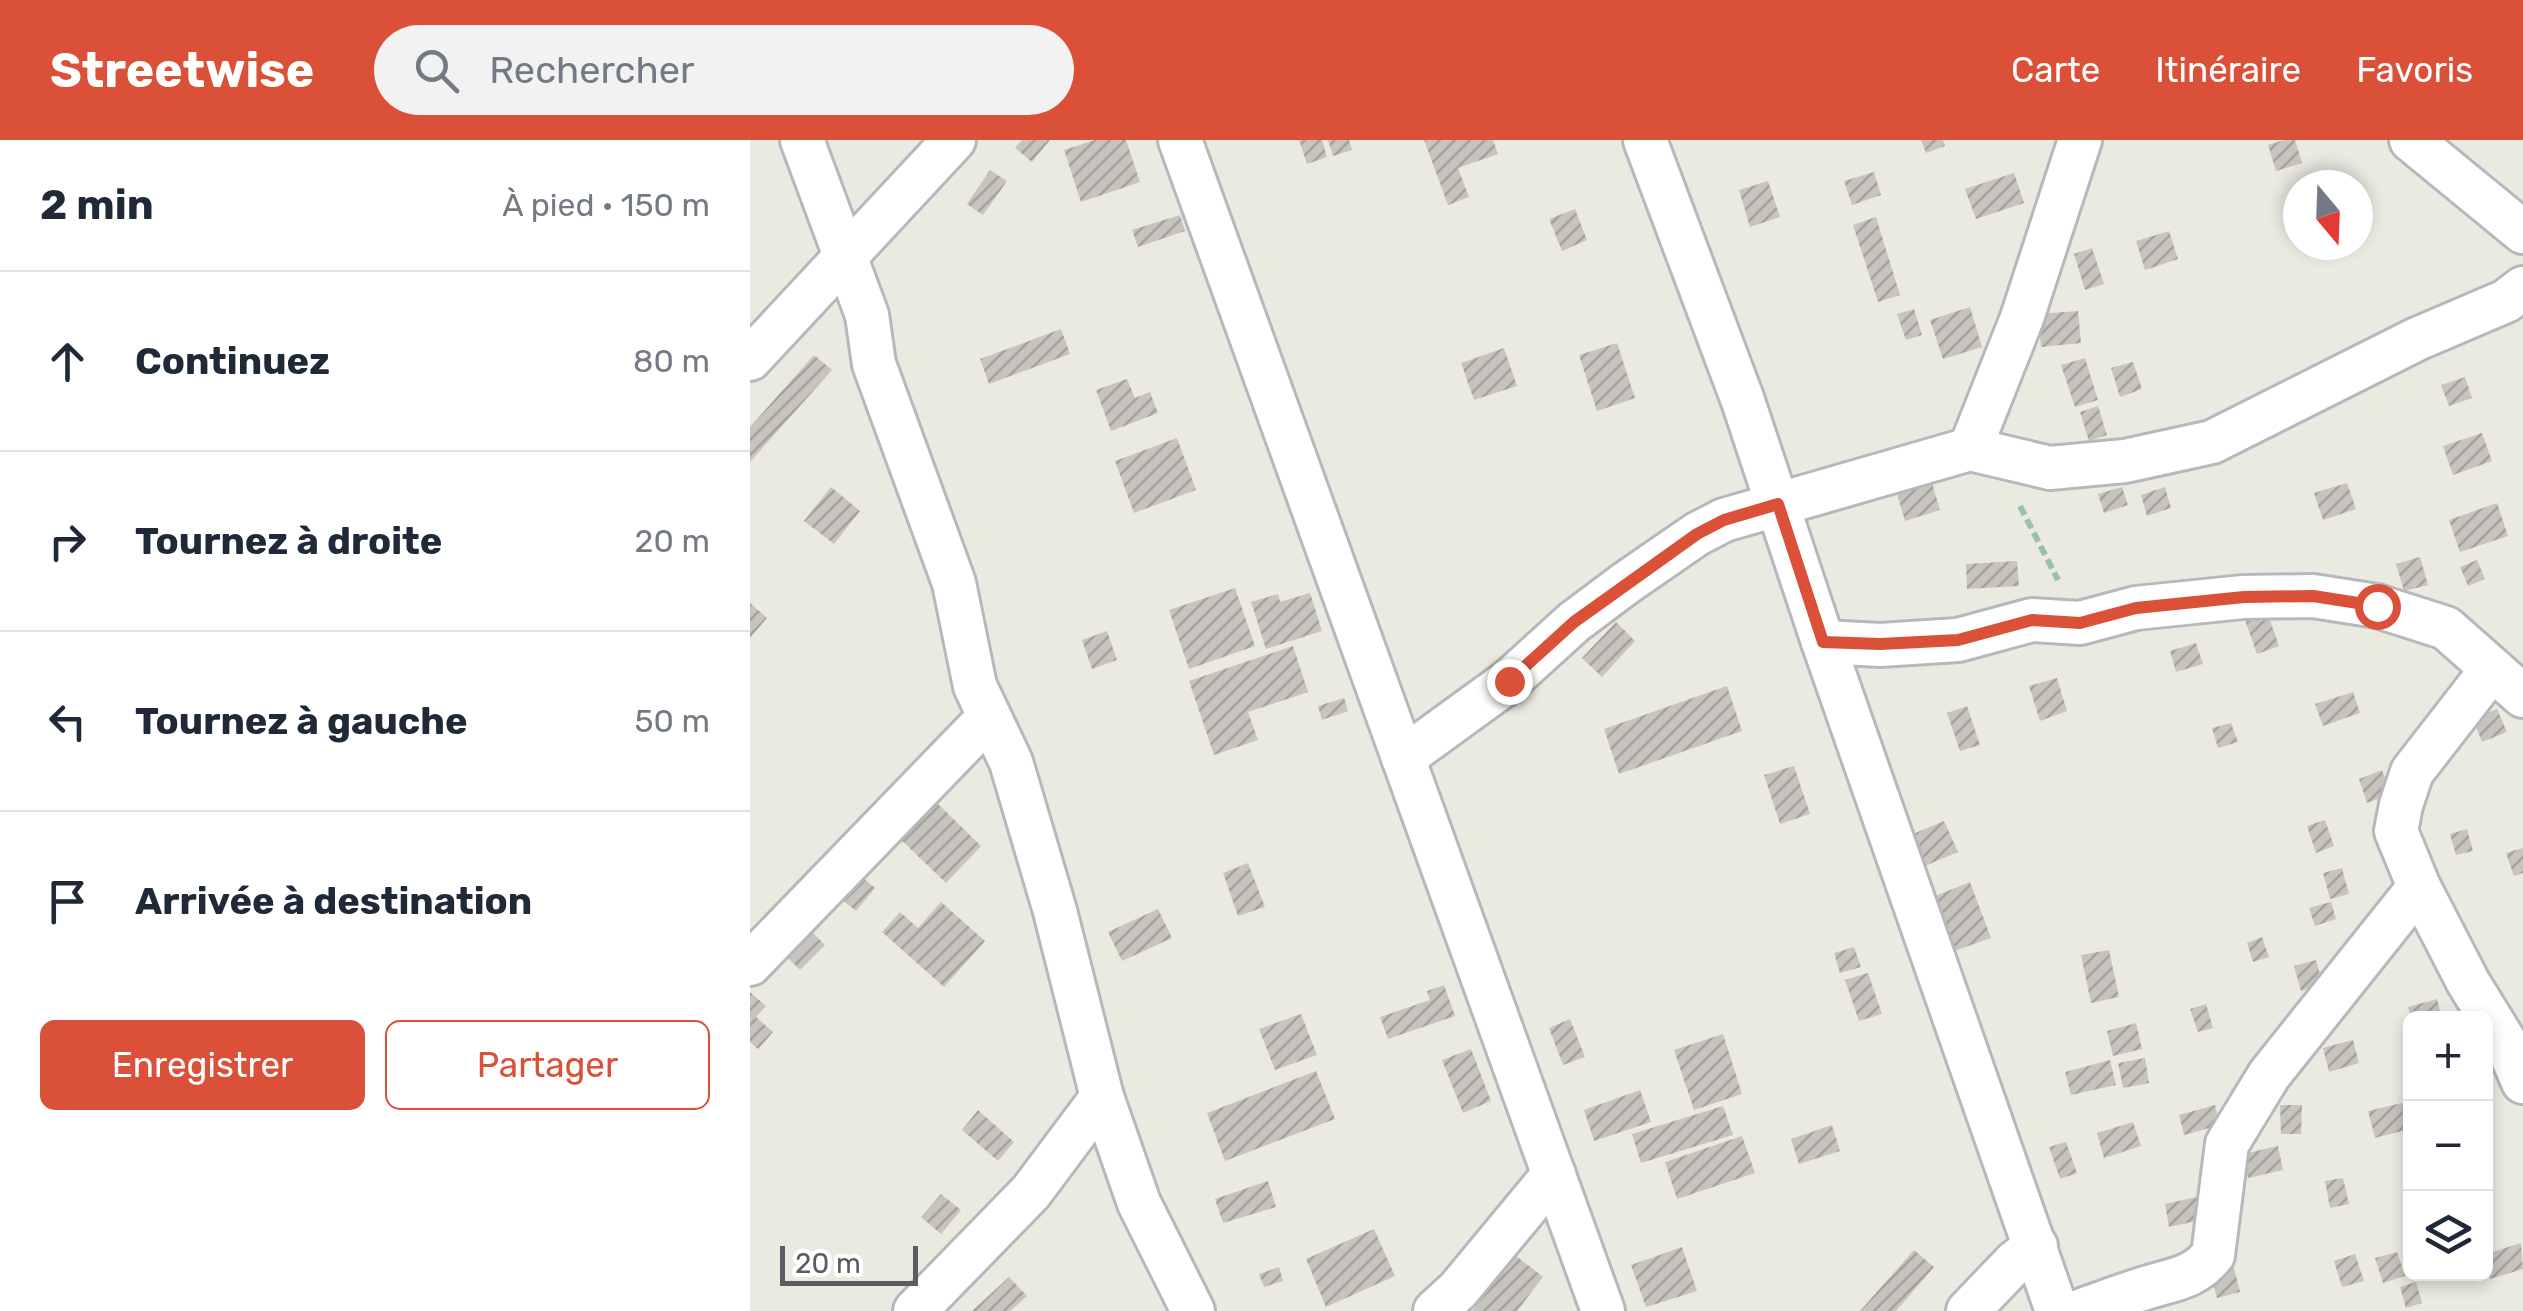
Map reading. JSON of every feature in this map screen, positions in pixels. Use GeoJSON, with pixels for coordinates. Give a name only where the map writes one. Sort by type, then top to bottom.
{"type":"FeatureCollection","features":[{"type":"Feature","properties":{"kind":"street"},"geometry":{"type":"LineString","coordinates":[[802,140],[867,315],[874,364],[954,583],[975,686],[1010,762],[1055,911],[1102,1097],[1139,1203],[1193,1311]]}},
{"type":"Feature","properties":{"kind":"street"},"geometry":{"type":"LineString","coordinates":[[750,359],[954,140]]}},
{"type":"Feature","properties":{"kind":"street"},"geometry":{"type":"LineString","coordinates":[[1180,140],[1604,1311]]}},
{"type":"Feature","properties":{"kind":"street"},"geometry":{"type":"LineString","coordinates":[[1645,140],[1743,402],[2057,1311]]}},
{"type":"Feature","properties":{"kind":"street"},"geometry":{"type":"LineString","coordinates":[[1970,450],[2022,318],[2080,140]]}},
{"type":"Feature","properties":{"kind":"street"},"geometry":{"type":"LineString","coordinates":[[2411,140],[2523,232]]}},
{"type":"Feature","properties":{"kind":"street"},"geometry":{"type":"LineString","coordinates":[[1403,758],[1509,681],[1574,622],[1662,557],[1724,520],[1970,450],[2050,468],[2125,461],[2212,442],[2417,339],[2506,301],[2523,288]]}},
{"type":"Feature","properties":{"kind":"street"},"geometry":{"type":"LineString","coordinates":[[1823,642],[1958,640],[2032,620],[2080,623],[2136,608],[2244,597],[2313,596],[2377,606],[2446,628],[2508,682],[2412,772],[2396,832],[2468,982],[2508,1047],[2523,1082]]}},
{"type":"Feature","properties":{"kind":"street"},"geometry":{"type":"LineString","coordinates":[[750,964],[988,718]]}},
{"type":"Feature","properties":{"kind":"street"},"geometry":{"type":"LineString","coordinates":[[2079,1311],[2183,1279],[2202,1268],[2213,1255],[2227,1144],[2269,1075],[2420,886]]}},
{"type":"Feature","properties":{"kind":"street"},"geometry":{"type":"LineString","coordinates":[[915,1311],[1031,1192],[1102,1097]]}},
{"type":"Feature","properties":{"kind":"street"},"geometry":{"type":"LineString","coordinates":[[1435,1311],[1458,1290],[1554,1174]]}},
{"type":"Feature","properties":{"kind":"street"},"geometry":{"type":"LineString","coordinates":[[1968,1311],[2036,1246]]}},
{"type":"Feature","properties":{"kind":"path"},"geometry":{"type":"LineString","coordinates":[[1970,450],[2014,495],[2080,623]]}},
{"type":"Feature","properties":{"kind":"building"},"geometry":{"type":"Polygon","coordinates":[[[1022,140],[1050,140],[1032,162],[1015,148],[1022,140]]]}},
{"type":"Feature","properties":{"kind":"building"},"geometry":{"type":"Polygon","coordinates":[[[1095,140],[1126,140],[1140,182],[1081,202],[1064,150],[1095,140]]]}},
{"type":"Feature","properties":{"kind":"building"},"geometry":{"type":"Polygon","coordinates":[[[1299,140],[1322,140],[1327,157],[1307,164],[1299,140]]]}},
{"type":"Feature","properties":{"kind":"building"},"geometry":{"type":"Polygon","coordinates":[[[1328,140],[1349,140],[1352,150],[1333,156],[1328,140]]]}},
{"type":"Feature","properties":{"kind":"building"},"geometry":{"type":"Polygon","coordinates":[[[1424,140],[1493,140],[1498,154],[1458,168],[1469,197],[1448,205],[1424,140]]]}},
{"type":"Feature","properties":{"kind":"building"},"geometry":{"type":"Polygon","coordinates":[[[1921,140],[1943,140],[1945,146],[1926,153],[1921,140]]]}},
{"type":"Feature","properties":{"kind":"building"},"geometry":{"type":"Polygon","coordinates":[[[2295,140],[2302,163],[2276,171],[2268,145],[2295,140]]]}},
{"type":"Feature","properties":{"kind":"building"},"geometry":{"type":"Polygon","coordinates":[[[990,170],[1007,181],[983,215],[967,204],[990,170]]]}},
{"type":"Feature","properties":{"kind":"building"},"geometry":{"type":"Polygon","coordinates":[[[1874,172],[1881,195],[1852,205],[1844,181],[1874,172]]]}},
{"type":"Feature","properties":{"kind":"building"},"geometry":{"type":"Polygon","coordinates":[[[2014,173],[2024,203],[1976,219],[1965,189],[2014,173]]]}},
{"type":"Feature","properties":{"kind":"building"},"geometry":{"type":"Polygon","coordinates":[[[1768,181],[1780,217],[1750,227],[1739,190],[1768,181]]]}},
{"type":"Feature","properties":{"kind":"building"},"geometry":{"type":"Polygon","coordinates":[[[1575,209],[1587,240],[1562,251],[1549,219],[1575,209]]]}},
{"type":"Feature","properties":{"kind":"building"},"geometry":{"type":"Polygon","coordinates":[[[1180,215],[1185,231],[1138,247],[1132,230],[1180,215]]]}},
{"type":"Feature","properties":{"kind":"building"},"geometry":{"type":"Polygon","coordinates":[[[1876,217],[1900,295],[1878,302],[1853,225],[1876,217]]]}},
{"type":"Feature","properties":{"kind":"building"},"geometry":{"type":"Polygon","coordinates":[[[2169,231],[2178,259],[2145,270],[2136,241],[2169,231]]]}},
{"type":"Feature","properties":{"kind":"building"},"geometry":{"type":"Polygon","coordinates":[[[2092,248],[2104,284],[2085,290],[2074,254],[2092,248]]]}},
{"type":"Feature","properties":{"kind":"building"},"geometry":{"type":"Polygon","coordinates":[[[1970,307],[1982,347],[1943,359],[1930,320],[1970,307]]]}},
{"type":"Feature","properties":{"kind":"building"},"geometry":{"type":"Polygon","coordinates":[[[1914,309],[1922,335],[1906,340],[1897,314],[1914,309]]]}},
{"type":"Feature","properties":{"kind":"building"},"geometry":{"type":"Polygon","coordinates":[[[2078,311],[2081,343],[2041,347],[2038,314],[2078,311]]]}},
{"type":"Feature","properties":{"kind":"building"},"geometry":{"type":"Polygon","coordinates":[[[1061,329],[1070,354],[989,384],[980,359],[1061,329]]]}},
{"type":"Feature","properties":{"kind":"building"},"geometry":{"type":"Polygon","coordinates":[[[1617,343],[1635,398],[1597,411],[1579,355],[1617,343]]]}},
{"type":"Feature","properties":{"kind":"building"},"geometry":{"type":"Polygon","coordinates":[[[1504,348],[1517,386],[1474,400],[1461,363],[1504,348]]]}},
{"type":"Feature","properties":{"kind":"building"},"geometry":{"type":"Polygon","coordinates":[[[814,355],[832,370],[750,462],[750,427],[814,355]]]}},
{"type":"Feature","properties":{"kind":"building"},"geometry":{"type":"Polygon","coordinates":[[[2085,358],[2098,400],[2075,407],[2061,365],[2085,358]]]}},
{"type":"Feature","properties":{"kind":"building"},"geometry":{"type":"Polygon","coordinates":[[[2133,362],[2142,389],[2120,397],[2111,368],[2133,362]]]}},
{"type":"Feature","properties":{"kind":"building"},"geometry":{"type":"Polygon","coordinates":[[[2465,377],[2472,398],[2449,406],[2441,385],[2465,377]]]}},
{"type":"Feature","properties":{"kind":"building"},"geometry":{"type":"Polygon","coordinates":[[[1127,379],[1135,398],[1150,392],[1158,413],[1111,431],[1096,390],[1127,379]]]}},
{"type":"Feature","properties":{"kind":"building"},"geometry":{"type":"Polygon","coordinates":[[[2098,406],[2107,435],[2089,441],[2080,412],[2098,406]]]}},
{"type":"Feature","properties":{"kind":"building"},"geometry":{"type":"Polygon","coordinates":[[[2482,433],[2492,461],[2453,475],[2443,446],[2482,433]]]}},
{"type":"Feature","properties":{"kind":"building"},"geometry":{"type":"Polygon","coordinates":[[[1177,438],[1196,490],[1134,513],[1115,461],[1177,438]]]}},
{"type":"Feature","properties":{"kind":"building"},"geometry":{"type":"Polygon","coordinates":[[[1932,483],[1940,510],[1905,521],[1897,494],[1932,483]]]}},
{"type":"Feature","properties":{"kind":"building"},"geometry":{"type":"Polygon","coordinates":[[[2347,483],[2356,509],[2323,520],[2314,493],[2347,483]]]}},
{"type":"Feature","properties":{"kind":"building"},"geometry":{"type":"Polygon","coordinates":[[[831,487],[860,511],[834,544],[804,521],[831,487]]]}},
{"type":"Feature","properties":{"kind":"building"},"geometry":{"type":"Polygon","coordinates":[[[2122,487],[2128,505],[2104,513],[2098,494],[2122,487]]]}},
{"type":"Feature","properties":{"kind":"building"},"geometry":{"type":"Polygon","coordinates":[[[2165,487],[2171,508],[2147,516],[2141,495],[2165,487]]]}},
{"type":"Feature","properties":{"kind":"building"},"geometry":{"type":"Polygon","coordinates":[[[2497,503],[2508,536],[2460,552],[2449,520],[2497,503]]]}},
{"type":"Feature","properties":{"kind":"building"},"geometry":{"type":"Polygon","coordinates":[[[2420,557],[2428,585],[2404,591],[2396,564],[2420,557]]]}},
{"type":"Feature","properties":{"kind":"building"},"geometry":{"type":"Polygon","coordinates":[[[2477,560],[2485,579],[2468,586],[2460,567],[2477,560]]]}},
{"type":"Feature","properties":{"kind":"building"},"geometry":{"type":"Polygon","coordinates":[[[2017,561],[2019,586],[1967,589],[1966,564],[2017,561]]]}},
{"type":"Feature","properties":{"kind":"building"},"geometry":{"type":"Polygon","coordinates":[[[1235,588],[1255,646],[1189,669],[1169,610],[1235,588]]]}},
{"type":"Feature","properties":{"kind":"building"},"geometry":{"type":"Polygon","coordinates":[[[1310,593],[1322,631],[1266,649],[1251,602],[1278,594],[1280,602],[1310,593]]]}},
{"type":"Feature","properties":{"kind":"building"},"geometry":{"type":"Polygon","coordinates":[[[750,603],[767,618],[750,638],[750,603]]]}},
{"type":"Feature","properties":{"kind":"building"},"geometry":{"type":"Polygon","coordinates":[[[2267,612],[2279,646],[2257,654],[2245,620],[2267,612]]]}},
{"type":"Feature","properties":{"kind":"building"},"geometry":{"type":"Polygon","coordinates":[[[1616,622],[1635,641],[1602,677],[1582,658],[1616,622]]]}},
{"type":"Feature","properties":{"kind":"building"},"geometry":{"type":"Polygon","coordinates":[[[1107,631],[1117,660],[1092,669],[1082,640],[1107,631]]]}},
{"type":"Feature","properties":{"kind":"building"},"geometry":{"type":"Polygon","coordinates":[[[2196,643],[2203,664],[2176,672],[2170,651],[2196,643]]]}},
{"type":"Feature","properties":{"kind":"building"},"geometry":{"type":"Polygon","coordinates":[[[1293,646],[1308,692],[1248,712],[1258,740],[1214,755],[1189,681],[1293,646]]]}},
{"type":"Feature","properties":{"kind":"building"},"geometry":{"type":"Polygon","coordinates":[[[2057,678],[2067,711],[2040,721],[2029,686],[2057,678]]]}},
{"type":"Feature","properties":{"kind":"building"},"geometry":{"type":"Polygon","coordinates":[[[1727,686],[1742,731],[1619,774],[1604,729],[1727,686]]]}},
{"type":"Feature","properties":{"kind":"building"},"geometry":{"type":"Polygon","coordinates":[[[2353,692],[2360,713],[2323,726],[2315,704],[2353,692]]]}},
{"type":"Feature","properties":{"kind":"building"},"geometry":{"type":"Polygon","coordinates":[[[1344,698],[1348,711],[1322,720],[1318,706],[1344,698]]]}},
{"type":"Feature","properties":{"kind":"building"},"geometry":{"type":"Polygon","coordinates":[[[1967,706],[1980,745],[1960,751],[1947,713],[1967,706]]]}},
{"type":"Feature","properties":{"kind":"building"},"geometry":{"type":"Polygon","coordinates":[[[2497,709],[2507,732],[2482,742],[2473,719],[2497,709]]]}},
{"type":"Feature","properties":{"kind":"building"},"geometry":{"type":"Polygon","coordinates":[[[2231,723],[2238,742],[2218,748],[2212,728],[2231,723]]]}},
{"type":"Feature","properties":{"kind":"building"},"geometry":{"type":"Polygon","coordinates":[[[1794,766],[1810,814],[1780,824],[1764,775],[1794,766]]]}},
{"type":"Feature","properties":{"kind":"building"},"geometry":{"type":"Polygon","coordinates":[[[2382,770],[2391,794],[2367,803],[2359,779],[2382,770]]]}},
{"type":"Feature","properties":{"kind":"building"},"geometry":{"type":"Polygon","coordinates":[[[932,798],[981,846],[946,883],[896,835],[932,798]]]}},
{"type":"Feature","properties":{"kind":"building"},"geometry":{"type":"Polygon","coordinates":[[[2325,820],[2334,846],[2316,853],[2307,826],[2325,820]]]}},
{"type":"Feature","properties":{"kind":"building"},"geometry":{"type":"Polygon","coordinates":[[[1944,821],[1958,852],[1922,867],[1908,836],[1944,821]]]}},
{"type":"Feature","properties":{"kind":"building"},"geometry":{"type":"Polygon","coordinates":[[[2467,829],[2473,851],[2456,855],[2450,834],[2467,829]]]}},
{"type":"Feature","properties":{"kind":"building"},"geometry":{"type":"Polygon","coordinates":[[[2523,848],[2523,873],[2514,876],[2506,853],[2523,848]]]}},
{"type":"Feature","properties":{"kind":"building"},"geometry":{"type":"Polygon","coordinates":[[[1248,863],[1265,907],[1238,916],[1223,873],[1248,863]]]}},
{"type":"Feature","properties":{"kind":"building"},"geometry":{"type":"Polygon","coordinates":[[[2342,868],[2349,894],[2330,899],[2323,873],[2342,868]]]}},
{"type":"Feature","properties":{"kind":"building"},"geometry":{"type":"Polygon","coordinates":[[[859,875],[875,888],[856,911],[840,898],[859,875]]]}},
{"type":"Feature","properties":{"kind":"building"},"geometry":{"type":"Polygon","coordinates":[[[1970,882],[1991,938],[1954,951],[1933,897],[1970,882]]]}},
{"type":"Feature","properties":{"kind":"building"},"geometry":{"type":"Polygon","coordinates":[[[941,902],[985,941],[944,987],[882,932],[900,912],[918,928],[941,902]]]}},
{"type":"Feature","properties":{"kind":"building"},"geometry":{"type":"Polygon","coordinates":[[[2331,902],[2336,919],[2315,926],[2309,908],[2331,902]]]}},
{"type":"Feature","properties":{"kind":"building"},"geometry":{"type":"Polygon","coordinates":[[[1158,909],[1172,938],[1122,961],[1108,932],[1158,909]]]}},
{"type":"Feature","properties":{"kind":"building"},"geometry":{"type":"Polygon","coordinates":[[[812,932],[825,945],[800,970],[787,957],[812,932]]]}},
{"type":"Feature","properties":{"kind":"building"},"geometry":{"type":"Polygon","coordinates":[[[2262,937],[2269,957],[2253,962],[2247,943],[2262,937]]]}},
{"type":"Feature","properties":{"kind":"building"},"geometry":{"type":"Polygon","coordinates":[[[1854,947],[1861,967],[1840,973],[1834,953],[1854,947]]]}},
{"type":"Feature","properties":{"kind":"building"},"geometry":{"type":"Polygon","coordinates":[[[2109,950],[2119,997],[2091,1003],[2081,955],[2109,950]]]}},
{"type":"Feature","properties":{"kind":"building"},"geometry":{"type":"Polygon","coordinates":[[[2316,960],[2323,985],[2301,991],[2294,966],[2316,960]]]}},
{"type":"Feature","properties":{"kind":"building"},"geometry":{"type":"Polygon","coordinates":[[[1868,973],[1882,1014],[1859,1021],[1845,980],[1868,973]]]}},
{"type":"Feature","properties":{"kind":"building"},"geometry":{"type":"Polygon","coordinates":[[[1444,985],[1455,1016],[1388,1039],[1380,1017],[1430,1000],[1427,991],[1444,985]]]}},
{"type":"Feature","properties":{"kind":"building"},"geometry":{"type":"Polygon","coordinates":[[[750,992],[766,1006],[756,1017],[773,1032],[758,1049],[750,1042],[750,992]]]}},
{"type":"Feature","properties":{"kind":"building"},"geometry":{"type":"Polygon","coordinates":[[[2437,999],[2440,1011],[2409,1011],[2408,1007],[2437,999]]]}},
{"type":"Feature","properties":{"kind":"building"},"geometry":{"type":"Polygon","coordinates":[[[2206,1004],[2213,1028],[2198,1032],[2190,1009],[2206,1004]]]}},
{"type":"Feature","properties":{"kind":"building"},"geometry":{"type":"Polygon","coordinates":[[[1301,1014],[1317,1055],[1275,1070],[1259,1029],[1301,1014]]]}},
{"type":"Feature","properties":{"kind":"building"},"geometry":{"type":"Polygon","coordinates":[[[1570,1019],[1585,1057],[1563,1065],[1549,1028],[1570,1019]]]}},
{"type":"Feature","properties":{"kind":"building"},"geometry":{"type":"Polygon","coordinates":[[[2136,1023],[2142,1049],[2113,1056],[2107,1031],[2136,1023]]]}},
{"type":"Feature","properties":{"kind":"building"},"geometry":{"type":"Polygon","coordinates":[[[1723,1034],[1742,1094],[1694,1110],[1674,1050],[1723,1034]]]}},
{"type":"Feature","properties":{"kind":"building"},"geometry":{"type":"Polygon","coordinates":[[[2353,1040],[2359,1063],[2329,1072],[2323,1048],[2353,1040]]]}},
{"type":"Feature","properties":{"kind":"building"},"geometry":{"type":"Polygon","coordinates":[[[1471,1049],[1491,1101],[1463,1113],[1442,1060],[1471,1049]]]}},
{"type":"Feature","properties":{"kind":"building"},"geometry":{"type":"Polygon","coordinates":[[[2145,1058],[2149,1083],[2123,1088],[2118,1063],[2145,1058]]]}},
{"type":"Feature","properties":{"kind":"building"},"geometry":{"type":"Polygon","coordinates":[[[2110,1060],[2116,1085],[2071,1095],[2065,1072],[2110,1060]]]}},
{"type":"Feature","properties":{"kind":"building"},"geometry":{"type":"Polygon","coordinates":[[[1316,1071],[1335,1119],[1225,1161],[1207,1113],[1316,1071]]]}},
{"type":"Feature","properties":{"kind":"building"},"geometry":{"type":"Polygon","coordinates":[[[1640,1090],[1651,1122],[1594,1141],[1584,1110],[1640,1090]]]}},
{"type":"Feature","properties":{"kind":"building"},"geometry":{"type":"Polygon","coordinates":[[[2403,1103],[2403,1131],[2375,1138],[2368,1111],[2403,1103]]]}},
{"type":"Feature","properties":{"kind":"building"},"geometry":{"type":"Polygon","coordinates":[[[2215,1105],[2220,1125],[2184,1135],[2179,1115],[2215,1105]]]}},
{"type":"Feature","properties":{"kind":"building"},"geometry":{"type":"Polygon","coordinates":[[[2280,1105],[2302,1105],[2301,1134],[2281,1134],[2280,1105]]]}},
{"type":"Feature","properties":{"kind":"building"},"geometry":{"type":"Polygon","coordinates":[[[1723,1106],[1733,1135],[1641,1163],[1632,1134],[1723,1106]]]}},
{"type":"Feature","properties":{"kind":"building"},"geometry":{"type":"Polygon","coordinates":[[[978,1110],[1014,1142],[998,1161],[962,1130],[978,1110]]]}},
{"type":"Feature","properties":{"kind":"building"},"geometry":{"type":"Polygon","coordinates":[[[2133,1122],[2141,1146],[2104,1158],[2097,1133],[2133,1122]]]}},
{"type":"Feature","properties":{"kind":"building"},"geometry":{"type":"Polygon","coordinates":[[[1832,1125],[1840,1151],[1799,1164],[1791,1139],[1832,1125]]]}},
{"type":"Feature","properties":{"kind":"building"},"geometry":{"type":"Polygon","coordinates":[[[1742,1136],[1755,1173],[1677,1199],[1665,1162],[1742,1136]]]}},
{"type":"Feature","properties":{"kind":"building"},"geometry":{"type":"Polygon","coordinates":[[[2066,1142],[2077,1173],[2060,1179],[2049,1147],[2066,1142]]]}},
{"type":"Feature","properties":{"kind":"building"},"geometry":{"type":"Polygon","coordinates":[[[2278,1146],[2283,1170],[2248,1178],[2243,1154],[2278,1146]]]}},
{"type":"Feature","properties":{"kind":"building"},"geometry":{"type":"Polygon","coordinates":[[[2343,1178],[2349,1204],[2330,1208],[2325,1181],[2343,1178]]]}},
{"type":"Feature","properties":{"kind":"building"},"geometry":{"type":"Polygon","coordinates":[[[1268,1181],[1276,1207],[1223,1223],[1215,1199],[1268,1181]]]}},
{"type":"Feature","properties":{"kind":"building"},"geometry":{"type":"Polygon","coordinates":[[[941,1194],[961,1210],[941,1234],[921,1217],[941,1194]]]}},
{"type":"Feature","properties":{"kind":"building"},"geometry":{"type":"Polygon","coordinates":[[[2210,1194],[2214,1217],[2169,1227],[2165,1204],[2210,1194]]]}},
{"type":"Feature","properties":{"kind":"building"},"geometry":{"type":"Polygon","coordinates":[[[1374,1229],[1395,1276],[1326,1307],[1306,1259],[1374,1229]]]}},
{"type":"Feature","properties":{"kind":"building"},"geometry":{"type":"Polygon","coordinates":[[[2521,1243],[2523,1269],[2493,1278],[2493,1252],[2521,1243]]]}},
{"type":"Feature","properties":{"kind":"building"},"geometry":{"type":"Polygon","coordinates":[[[1682,1247],[1697,1291],[1646,1307],[1631,1265],[1682,1247]]]}},
{"type":"Feature","properties":{"kind":"building"},"geometry":{"type":"Polygon","coordinates":[[[1914,1250],[1934,1267],[1896,1311],[1860,1311],[1914,1250]]]}},
{"type":"Feature","properties":{"kind":"building"},"geometry":{"type":"Polygon","coordinates":[[[2397,1252],[2403,1277],[2383,1283],[2375,1258],[2397,1252]]]}},
{"type":"Feature","properties":{"kind":"building"},"geometry":{"type":"Polygon","coordinates":[[[2355,1254],[2364,1281],[2342,1287],[2334,1261],[2355,1254]]]}},
{"type":"Feature","properties":{"kind":"building"},"geometry":{"type":"Polygon","coordinates":[[[1515,1255],[1543,1277],[1517,1311],[1472,1311],[1515,1255]]]}},
{"type":"Feature","properties":{"kind":"building"},"geometry":{"type":"Polygon","coordinates":[[[1279,1267],[1283,1281],[1264,1287],[1259,1274],[1279,1267]]]}},
{"type":"Feature","properties":{"kind":"building"},"geometry":{"type":"Polygon","coordinates":[[[2234,1268],[2240,1292],[2217,1298],[2210,1274],[2234,1268]]]}},
{"type":"Feature","properties":{"kind":"building"},"geometry":{"type":"Polygon","coordinates":[[[1009,1277],[1027,1296],[1010,1311],[972,1311],[1009,1277]]]}},
{"type":"Feature","properties":{"kind":"building"},"geometry":{"type":"Polygon","coordinates":[[[2416,1282],[2422,1303],[2406,1308],[2400,1287],[2416,1282]]]}},
{"type":"Feature","properties":{"kind":"route"},"geometry":{"type":"LineString","coordinates":[[1509,681],[1574,622],[1697,534],[1724,520],[1778,504],[1823,642],[1958,640],[2032,620],[2080,623],[2136,608],[2244,597],[2313,596],[2377,606]]}}]}
